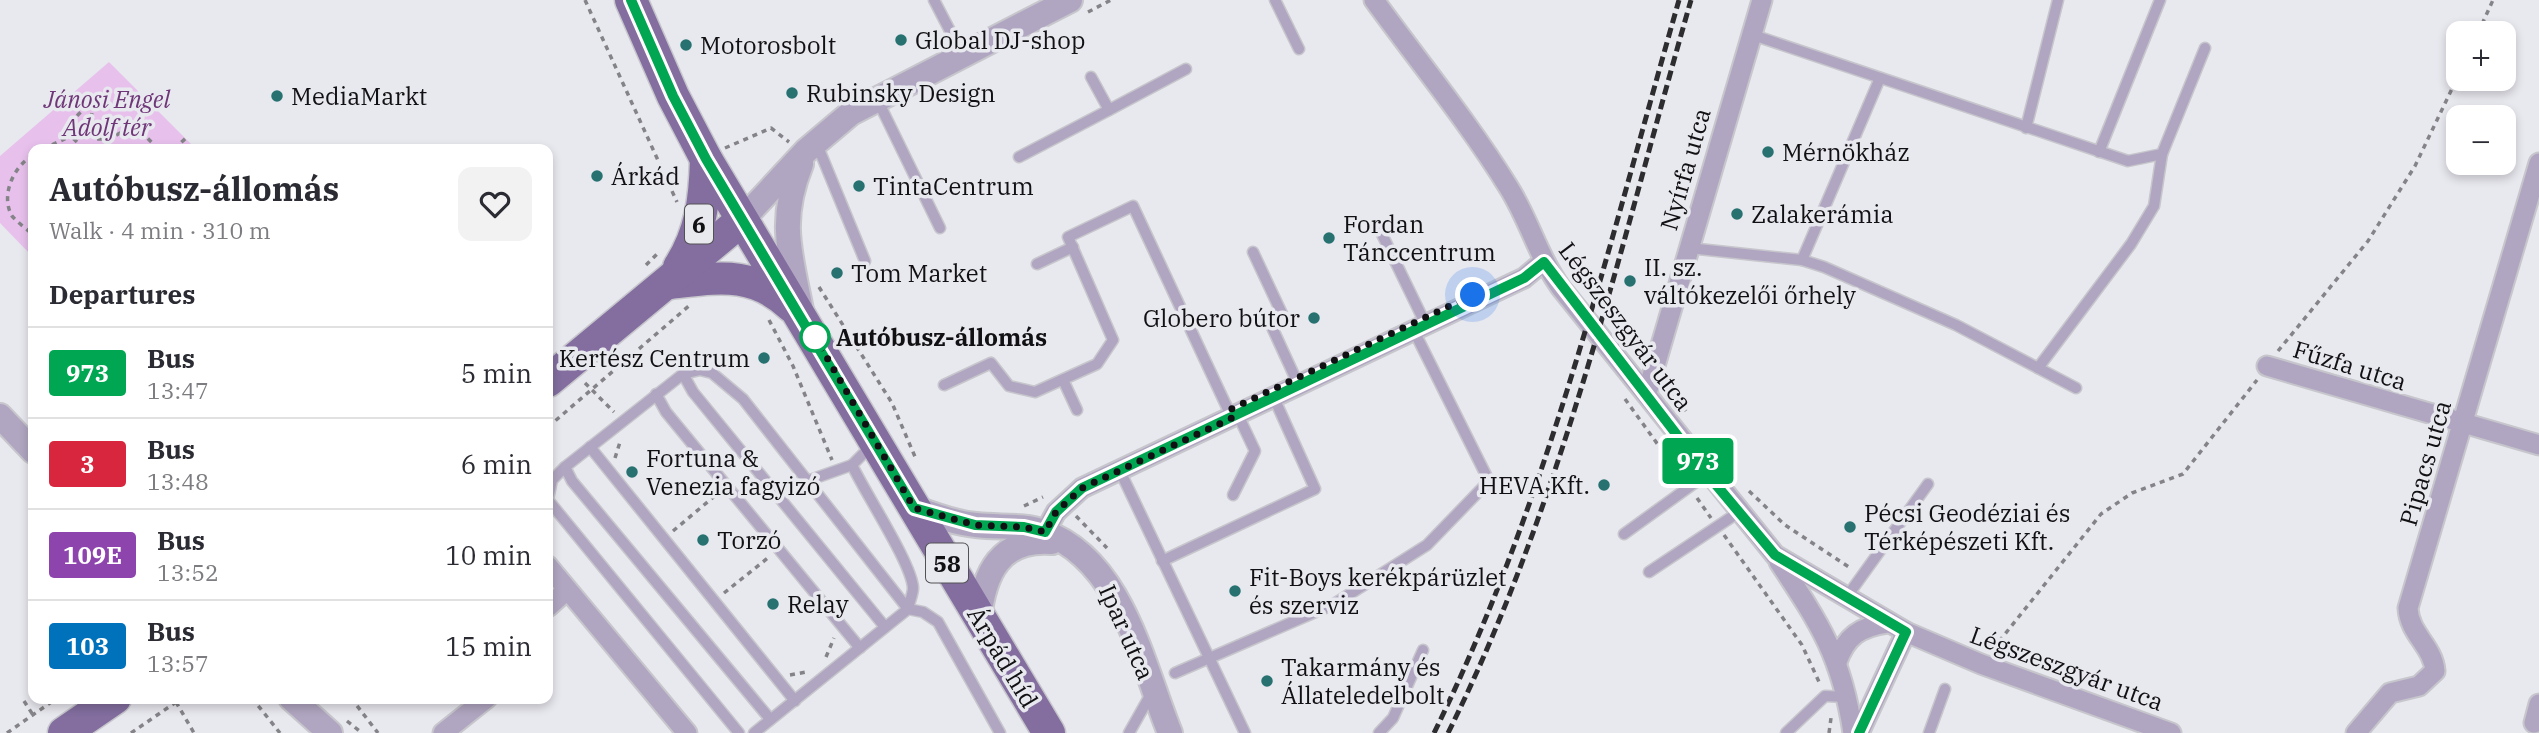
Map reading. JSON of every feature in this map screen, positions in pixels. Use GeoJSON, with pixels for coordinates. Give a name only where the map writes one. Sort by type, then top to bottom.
{"type":"FeatureCollection","features":[{"type":"Feature","properties":{"kind":"main road","name":"6"},"geometry":{"type":"LineString","coordinates":[[631,0],[673,96],[721,152],[743,220],[656,277]]}},
{"type":"Feature","properties":{"kind":"main road","name":"6"},"geometry":{"type":"LineString","coordinates":[[553,376],[656,277],[690,250],[721,152]]}},
{"type":"Feature","properties":{"kind":"main road","name":"58"},"geometry":{"type":"LineString","coordinates":[[743,220],[803,316],[914,508]]}},
{"type":"Feature","properties":{"kind":"main road"},"geometry":{"type":"LineString","coordinates":[[656,277],[740,278],[781,296],[803,316]]}},
{"type":"Feature","properties":{"kind":"main road","name":"Árpád híd"},"geometry":{"type":"LineString","coordinates":[[914,508],[1049,733]]}},
{"type":"Feature","properties":{"kind":"main road"},"geometry":{"type":"LineString","coordinates":[[64,733],[107,704]]}},
{"type":"Feature","properties":{"kind":"street","name":"Légszeszgyár utca"},"geometry":{"type":"LineString","coordinates":[[1374,0],[1509,188],[1544,262],[1707,474],[1775,555],[1906,632],[1981,664],[2171,733]]}},
{"type":"Feature","properties":{"kind":"street","name":"Nyírfa utca"},"geometry":{"type":"LineString","coordinates":[[1647,393],[1762,0]]}},
{"type":"Feature","properties":{"kind":"street"},"geometry":{"type":"LineString","coordinates":[[743,220],[804,145],[851,114],[962,55],[1078,6]]}},
{"type":"Feature","properties":{"kind":"street"},"geometry":{"type":"LineString","coordinates":[[803,316],[786,215],[804,145]]}},
{"type":"Feature","properties":{"kind":"street","name":"Pipacs utca"},"geometry":{"type":"LineString","coordinates":[[2356,733],[2390,693],[2419,686],[2435,671],[2431,654],[2409,622],[2408,608],[2539,163]]}},
{"type":"Feature","properties":{"kind":"street"},"geometry":{"type":"LineString","coordinates":[[1045,532],[1056,512],[1082,488],[1109,470],[1274,398],[1524,278],[1544,262]]}},
{"type":"Feature","properties":{"kind":"street","name":"Fűzfa utca"},"geometry":{"type":"LineString","coordinates":[[2267,366],[2539,445]]}},
{"type":"Feature","properties":{"kind":"street"},"geometry":{"type":"LineString","coordinates":[[0,416],[28,445]]}},
{"type":"Feature","properties":{"kind":"street","name":"Ipar utca"},"geometry":{"type":"LineString","coordinates":[[914,508],[975,525],[1024,527],[1045,532],[1067,543],[1095,565],[1109,583],[1170,733]]}},
{"type":"Feature","properties":{"kind":"street"},"geometry":{"type":"LineString","coordinates":[[984,626],[985,585],[993,569],[1009,550],[1030,542],[1067,543]]}},
{"type":"Feature","properties":{"kind":"street"},"geometry":{"type":"LineString","coordinates":[[1775,555],[1823,627],[1848,697],[1853,733]]}},
{"type":"Feature","properties":{"kind":"street"},"geometry":{"type":"LineString","coordinates":[[553,572],[687,733]]}},
{"type":"Feature","properties":{"kind":"street"},"geometry":{"type":"LineString","coordinates":[[553,603],[567,590]]}},
{"type":"Feature","properties":{"kind":"street"},"geometry":{"type":"LineString","coordinates":[[1837,662],[1844,643],[1856,631],[1887,623]]}},
{"type":"Feature","properties":{"kind":"street"},"geometry":{"type":"LineString","coordinates":[[1859,733],[1906,632]]}},
{"type":"Feature","properties":{"kind":"street"},"geometry":{"type":"LineString","coordinates":[[298,704],[330,733]]}},
{"type":"Feature","properties":{"kind":"street"},"geometry":{"type":"LineString","coordinates":[[443,733],[479,704]]}},
{"type":"Feature","properties":{"kind":"street"},"geometry":{"type":"LineString","coordinates":[[2534,723],[2539,704]]}},
{"type":"Feature","properties":{"kind":"lane"},"geometry":{"type":"LineString","coordinates":[[934,0],[962,55]]}},
{"type":"Feature","properties":{"kind":"lane"},"geometry":{"type":"LineString","coordinates":[[1275,0],[1299,49]]}},
{"type":"Feature","properties":{"kind":"lane"},"geometry":{"type":"LineString","coordinates":[[2026,128],[2058,0]]}},
{"type":"Feature","properties":{"kind":"lane"},"geometry":{"type":"LineString","coordinates":[[2099,152],[2160,0]]}},
{"type":"Feature","properties":{"kind":"lane"},"geometry":{"type":"LineString","coordinates":[[1750,34],[2128,161],[2162,154]]}},
{"type":"Feature","properties":{"kind":"lane"},"geometry":{"type":"LineString","coordinates":[[2038,368],[2131,244],[2154,206],[2162,154],[2205,48]]}},
{"type":"Feature","properties":{"kind":"lane"},"geometry":{"type":"LineString","coordinates":[[1019,157],[1185,69]]}},
{"type":"Feature","properties":{"kind":"lane"},"geometry":{"type":"LineString","coordinates":[[1091,77],[1109,110]]}},
{"type":"Feature","properties":{"kind":"lane"},"geometry":{"type":"LineString","coordinates":[[1802,260],[1880,78]]}},
{"type":"Feature","properties":{"kind":"lane"},"geometry":{"type":"LineString","coordinates":[[877,99],[940,228]]}},
{"type":"Feature","properties":{"kind":"lane"},"geometry":{"type":"LineString","coordinates":[[804,145],[865,261]]}},
{"type":"Feature","properties":{"kind":"lane"},"geometry":{"type":"LineString","coordinates":[[944,385],[990,363],[1009,386],[1035,392],[1064,382],[1097,364],[1113,340],[1068,237],[1133,206],[1235,416],[1255,451],[1233,495]]}},
{"type":"Feature","properties":{"kind":"lane"},"geometry":{"type":"LineString","coordinates":[[1175,673],[1334,604],[1427,545],[1489,481],[1420,328],[1378,226]]}},
{"type":"Feature","properties":{"kind":"lane"},"geometry":{"type":"LineString","coordinates":[[1037,264],[1073,247]]}},
{"type":"Feature","properties":{"kind":"lane"},"geometry":{"type":"LineString","coordinates":[[1688,248],[1802,260],[1956,325],[2076,388]]}},
{"type":"Feature","properties":{"kind":"lane"},"geometry":{"type":"LineString","coordinates":[[1253,252],[1284,318],[1271,325],[1299,386]]}},
{"type":"Feature","properties":{"kind":"lane"},"geometry":{"type":"LineString","coordinates":[[553,479],[682,374],[699,370],[723,380],[743,399],[908,609],[923,612],[938,622],[1000,733]]}},
{"type":"Feature","properties":{"kind":"lane"},"geometry":{"type":"LineString","coordinates":[[682,374],[693,392],[885,627]]}},
{"type":"Feature","properties":{"kind":"lane"},"geometry":{"type":"LineString","coordinates":[[1064,382],[1077,410]]}},
{"type":"Feature","properties":{"kind":"lane"},"geometry":{"type":"LineString","coordinates":[[656,394],[666,412],[860,648]]}},
{"type":"Feature","properties":{"kind":"lane"},"geometry":{"type":"LineString","coordinates":[[1162,561],[1315,489],[1274,398]]}},
{"type":"Feature","properties":{"kind":"lane"},"geometry":{"type":"LineString","coordinates":[[807,481],[852,465],[877,442]]}},
{"type":"Feature","properties":{"kind":"lane"},"geometry":{"type":"LineString","coordinates":[[590,447],[795,701]]}},
{"type":"Feature","properties":{"kind":"lane"},"geometry":{"type":"LineString","coordinates":[[754,733],[908,609],[913,588],[906,564],[852,465]]}},
{"type":"Feature","properties":{"kind":"lane"},"geometry":{"type":"LineString","coordinates":[[565,467],[572,481],[770,719]]}},
{"type":"Feature","properties":{"kind":"lane"},"geometry":{"type":"LineString","coordinates":[[1109,470],[1162,561],[1245,733]]}},
{"type":"Feature","properties":{"kind":"lane"},"geometry":{"type":"LineString","coordinates":[[1624,534],[1707,474]]}},
{"type":"Feature","properties":{"kind":"lane"},"geometry":{"type":"LineString","coordinates":[[1845,598],[1928,484]]}},
{"type":"Feature","properties":{"kind":"lane"},"geometry":{"type":"LineString","coordinates":[[553,505],[739,733]]}},
{"type":"Feature","properties":{"kind":"lane"},"geometry":{"type":"LineString","coordinates":[[1649,572],[1739,512]]}},
{"type":"Feature","properties":{"kind":"lane"},"geometry":{"type":"LineString","coordinates":[[1379,733],[1393,718],[1423,650]]}},
{"type":"Feature","properties":{"kind":"lane"},"geometry":{"type":"LineString","coordinates":[[1929,733],[1945,689]]}},
{"type":"Feature","properties":{"kind":"lane"},"geometry":{"type":"LineString","coordinates":[[1129,733],[1153,691]]}},
{"type":"Feature","properties":{"kind":"lane"},"geometry":{"type":"LineString","coordinates":[[1786,733],[1825,696],[1848,697]]}},
{"type":"Feature","properties":{"kind":"path"},"geometry":{"type":"LineString","coordinates":[[585,0],[656,150],[677,203]]}},
{"type":"Feature","properties":{"kind":"path"},"geometry":{"type":"LineString","coordinates":[[1078,6],[1111,0]]}},
{"type":"Feature","properties":{"kind":"path"},"geometry":{"type":"LineString","coordinates":[[2483,21],[2493,0]]}},
{"type":"Feature","properties":{"kind":"path"},"geometry":{"type":"LineString","coordinates":[[1981,664],[2101,514],[2132,493],[2183,474],[2368,240],[2415,166],[2451,91]]}},
{"type":"Feature","properties":{"kind":"path"},"geometry":{"type":"LineString","coordinates":[[79,144],[71,136],[71,128],[77,114],[86,108],[92,113],[89,131],[96,139],[109,139],[135,125],[154,144]]}},
{"type":"Feature","properties":{"kind":"path"},"geometry":{"type":"LineString","coordinates":[[721,152],[771,128],[804,145]]}},
{"type":"Feature","properties":{"kind":"path"},"geometry":{"type":"LineString","coordinates":[[54,144],[71,136]]}},
{"type":"Feature","properties":{"kind":"path"},"geometry":{"type":"LineString","coordinates":[[179,144],[186,138]]}},
{"type":"Feature","properties":{"kind":"path"},"geometry":{"type":"LineString","coordinates":[[28,158],[23,160],[10,178],[4,199],[11,215],[28,230]]}},
{"type":"Feature","properties":{"kind":"path"},"geometry":{"type":"LineString","coordinates":[[656,277],[663,248]]}},
{"type":"Feature","properties":{"kind":"path"},"geometry":{"type":"LineString","coordinates":[[818,286],[892,403],[921,469]]}},
{"type":"Feature","properties":{"kind":"path"},"geometry":{"type":"LineString","coordinates":[[1662,380],[1687,412]]}},
{"type":"Feature","properties":{"kind":"path"},"geometry":{"type":"LineString","coordinates":[[1745,487],[1785,525],[1862,575]]}},
{"type":"Feature","properties":{"kind":"path"},"geometry":{"type":"LineString","coordinates":[[1019,509],[1058,490],[1082,488]]}},
{"type":"Feature","properties":{"kind":"path"},"geometry":{"type":"LineString","coordinates":[[673,531],[719,492]]}},
{"type":"Feature","properties":{"kind":"path"},"geometry":{"type":"LineString","coordinates":[[724,593],[770,556]]}},
{"type":"Feature","properties":{"kind":"path"},"geometry":{"type":"LineString","coordinates":[[24,701],[33,715]]}},
{"type":"Feature","properties":{"kind":"path"},"geometry":{"type":"LineString","coordinates":[[7,733],[49,704]]}},
{"type":"Feature","properties":{"kind":"path"},"geometry":{"type":"LineString","coordinates":[[131,733],[173,704]]}},
{"type":"Feature","properties":{"kind":"path"},"geometry":{"type":"LineString","coordinates":[[177,704],[194,733]]}},
{"type":"Feature","properties":{"kind":"path"},"geometry":{"type":"LineString","coordinates":[[257,704],[280,733]]}},
{"type":"Feature","properties":{"kind":"path"},"geometry":{"type":"LineString","coordinates":[[356,704],[378,733]]}},
{"type":"Feature","properties":{"kind":"green space","name":"Jánosi Engel Adolf tér"},"geometry":{"type":"Polygon","coordinates":[[[109,62],[191,144],[28,144],[28,252],[0,223],[0,156],[109,62]]]}},
{"type":"Feature","properties":{"kind":"railway"},"geometry":{"type":"LineString","coordinates":[[1434,733],[1474,645],[1543,465],[1600,280],[1679,0]]}},
{"type":"Feature","properties":{"kind":"railway"},"geometry":{"type":"LineString","coordinates":[[1448,733],[1489,645],[1557,465],[1613,280],[1691,0]]}},
{"type":"Feature","properties":{"kind":"bus line","name":"973"},"geometry":{"type":"LineString","coordinates":[[631,0],[673,96],[706,159],[803,316],[914,508],[949,520],[975,525],[1024,527],[1045,532],[1056,512],[1082,488],[1524,278],[1544,262],[1561,288],[1647,393],[1707,474],[1775,555],[1906,632],[1871,701],[1859,733]]}},
{"type":"Feature","properties":{"kind":"place","name":"Global DJ-shop"},"geometry":{"type":"Point","coordinates":[901,40]}},
{"type":"Feature","properties":{"kind":"place","name":"Motorosbolt"},"geometry":{"type":"Point","coordinates":[686,45]}},
{"type":"Feature","properties":{"kind":"place","name":"Rubinsky Design"},"geometry":{"type":"Point","coordinates":[792,93]}},
{"type":"Feature","properties":{"kind":"place","name":"MediaMarkt"},"geometry":{"type":"Point","coordinates":[277,96]}},
{"type":"Feature","properties":{"kind":"place","name":"Mérnökház"},"geometry":{"type":"Point","coordinates":[1768,152]}},
{"type":"Feature","properties":{"kind":"place","name":"Árkád"},"geometry":{"type":"Point","coordinates":[597,176]}},
{"type":"Feature","properties":{"kind":"place","name":"TintaCentrum"},"geometry":{"type":"Point","coordinates":[859,186]}},
{"type":"Feature","properties":{"kind":"place","name":"Zalakerámia"},"geometry":{"type":"Point","coordinates":[1737,214]}},
{"type":"Feature","properties":{"kind":"place","name":"Fordan Tánccentrum"},"geometry":{"type":"Point","coordinates":[1329,238]}},
{"type":"Feature","properties":{"kind":"place","name":"Tom Market"},"geometry":{"type":"Point","coordinates":[837,273]}},
{"type":"Feature","properties":{"kind":"place","name":"II. sz. váltókezelői őrhely"},"geometry":{"type":"Point","coordinates":[1630,281]}},
{"type":"Feature","properties":{"kind":"place","name":"Globero bútor"},"geometry":{"type":"Point","coordinates":[1314,318]}},
{"type":"Feature","properties":{"kind":"place","name":"Autóbusz-állomás"},"geometry":{"type":"Point","coordinates":[815,337]}},
{"type":"Feature","properties":{"kind":"place","name":"Kertész Centrum"},"geometry":{"type":"Point","coordinates":[764,358]}},
{"type":"Feature","properties":{"kind":"place","name":"Fortuna & Venezia fagyizó"},"geometry":{"type":"Point","coordinates":[632,472]}},
{"type":"Feature","properties":{"kind":"place","name":"HEVA Kft."},"geometry":{"type":"Point","coordinates":[1604,485]}},
{"type":"Feature","properties":{"kind":"place","name":"Pécsi Geodéziai és Térképészeti Kft."},"geometry":{"type":"Point","coordinates":[1850,527]}},
{"type":"Feature","properties":{"kind":"place","name":"Torzó"},"geometry":{"type":"Point","coordinates":[703,540]}},
{"type":"Feature","properties":{"kind":"place","name":"Fit-Boys kerékpárüzlet és szerviz"},"geometry":{"type":"Point","coordinates":[1235,591]}},
{"type":"Feature","properties":{"kind":"place","name":"Relay"},"geometry":{"type":"Point","coordinates":[773,604]}},
{"type":"Feature","properties":{"kind":"place","name":"Takarmány és Állateledelbolt"},"geometry":{"type":"Point","coordinates":[1267,681]}},
{"type":"Feature","properties":{"kind":"route"},"geometry":{"type":"LineString","coordinates":[[815,337],[914,508],[949,520],[975,525],[1024,527],[1045,532],[1056,512],[1082,488],[1232,418],[1229,410],[1473,295]]}}]}
